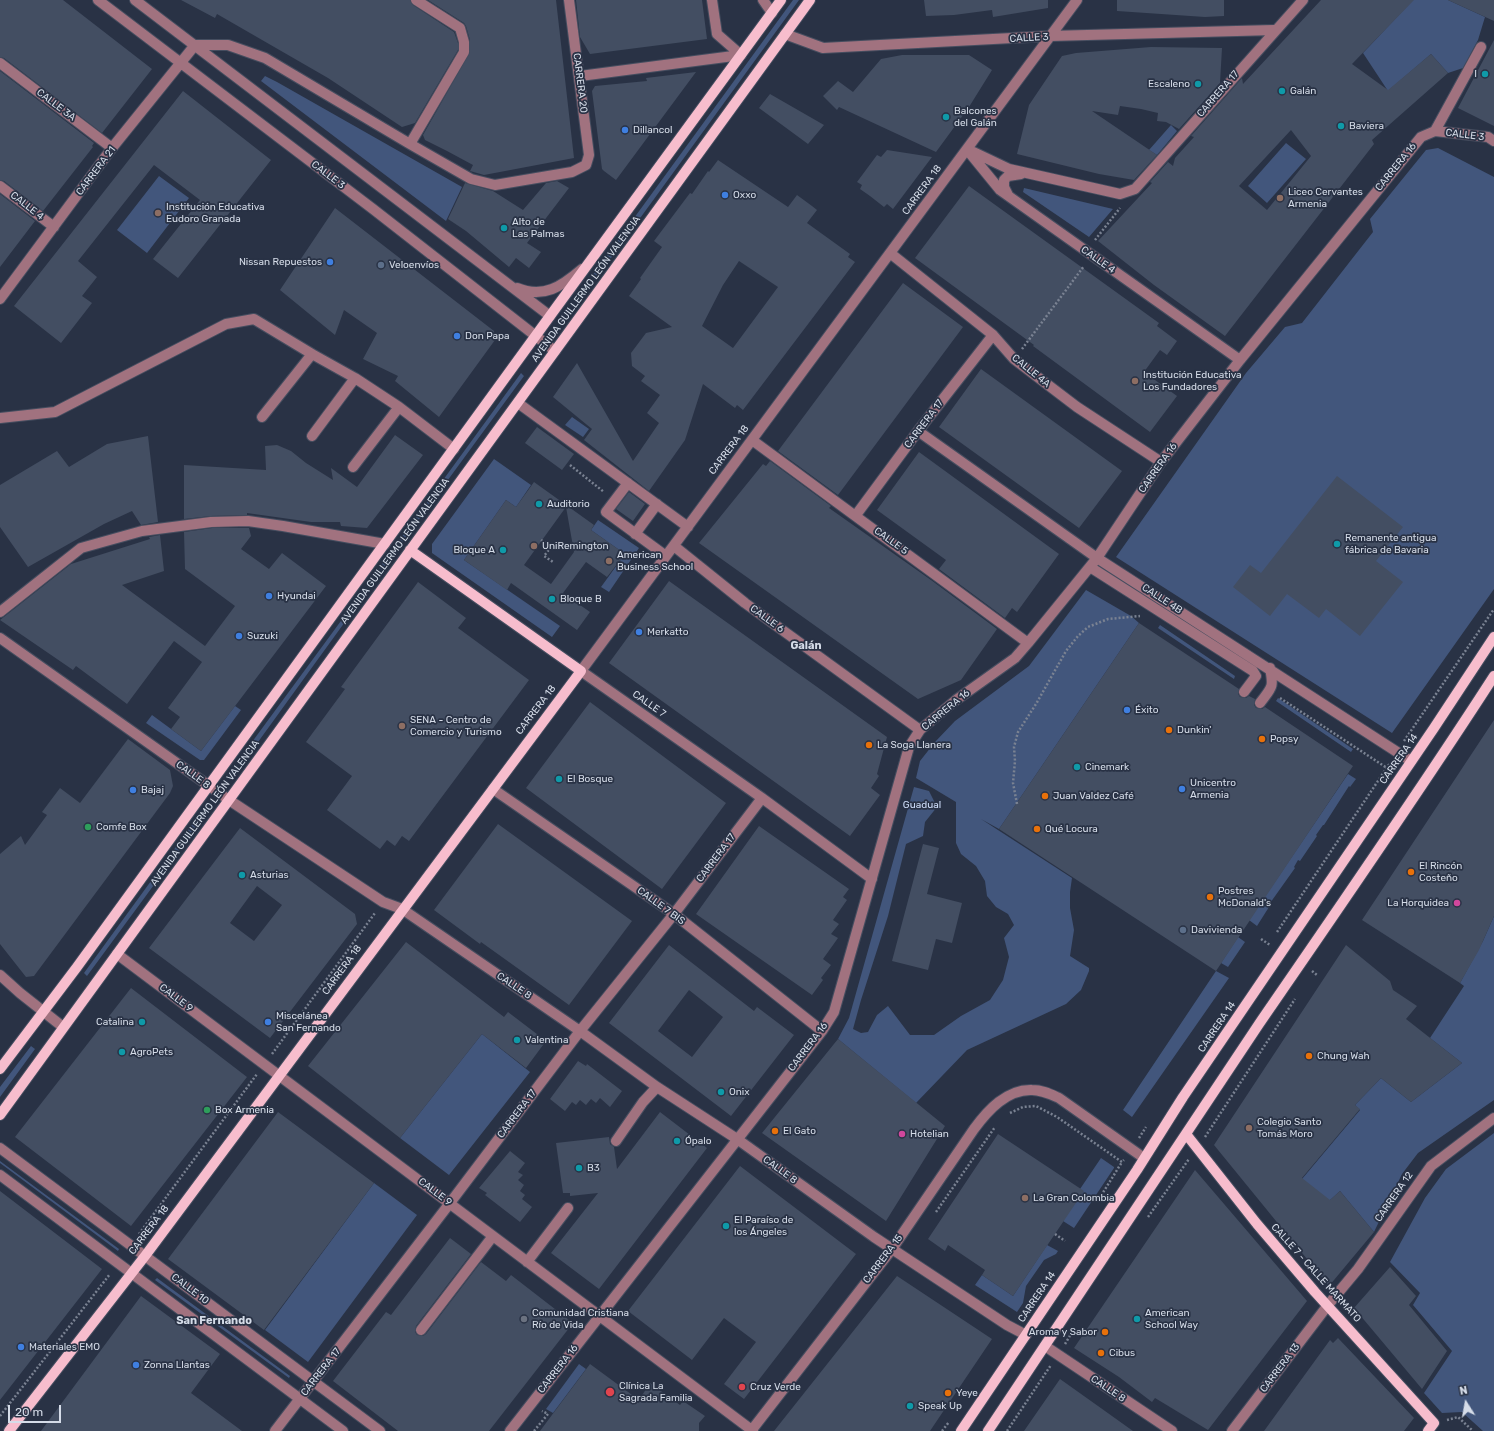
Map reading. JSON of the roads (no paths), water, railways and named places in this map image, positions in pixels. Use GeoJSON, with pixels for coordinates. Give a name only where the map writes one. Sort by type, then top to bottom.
{"type":"FeatureCollection","features":[{"type":"Feature","properties":{"kind":"main road","name":"AVENIDA GUILLERMO LEÓN VALENCIA"},"geometry":{"type":"LineString","coordinates":[[0,1069],[82,961],[535,336],[781,0]]}},
{"type":"Feature","properties":{"kind":"main road","name":"AVENIDA GUILLERMO LEÓN VALENCIA"},"geometry":{"type":"LineString","coordinates":[[0,1115],[810,0]]}},
{"type":"Feature","properties":{"kind":"main road","name":"CALLE 7"},"geometry":{"type":"LineString","coordinates":[[410,550],[581,671]]}},
{"type":"Feature","properties":{"kind":"main road","name":"CARRERA 14"},"geometry":{"type":"LineString","coordinates":[[961,1431],[1494,637]]}},
{"type":"Feature","properties":{"kind":"main road","name":"CARRERA 18"},"geometry":{"type":"LineString","coordinates":[[9,1431],[145,1256],[280,1076],[402,909],[581,671]]}},
{"type":"Feature","properties":{"kind":"main road"},"geometry":{"type":"LineString","coordinates":[[988,1431],[1494,676]]}},
{"type":"Feature","properties":{"kind":"main road","name":"CALLE 7 - CALLE MARMATO"},"geometry":{"type":"LineString","coordinates":[[1186,1134],[1258,1224],[1431,1427]]}},
{"type":"Feature","properties":{"kind":"street","name":"CALLE 3"},"geometry":{"type":"LineString","coordinates":[[98,0],[431,254],[555,351]]}},
{"type":"Feature","properties":{"kind":"street"},"geometry":{"type":"LineString","coordinates":[[136,0],[550,316]]}},
{"type":"Feature","properties":{"kind":"street"},"geometry":{"type":"LineString","coordinates":[[195,45],[228,45],[265,58],[410,144],[464,52],[464,42],[460,28],[416,0]]}},
{"type":"Feature","properties":{"kind":"street","name":"CARRERA 20"},"geometry":{"type":"LineString","coordinates":[[410,144],[471,179],[495,185],[572,172],[586,165],[589,155],[569,0]]}},
{"type":"Feature","properties":{"kind":"street"},"geometry":{"type":"LineString","coordinates":[[712,0],[717,34],[741,55]]}},
{"type":"Feature","properties":{"kind":"street"},"geometry":{"type":"LineString","coordinates":[[763,0],[772,13]]}},
{"type":"Feature","properties":{"kind":"street","name":"CARRERA 18"},"geometry":{"type":"LineString","coordinates":[[581,671],[1077,0]]}},
{"type":"Feature","properties":{"kind":"street","name":"CARRERA 17"},"geometry":{"type":"LineString","coordinates":[[1030,174],[1120,194],[1134,189],[1274,30],[1303,0]]}},
{"type":"Feature","properties":{"kind":"street","name":"CALLE 3"},"geometry":{"type":"LineString","coordinates":[[785,34],[823,48],[1050,36],[1274,30]]}},
{"type":"Feature","properties":{"kind":"street","name":"CARRERA 21"},"geometry":{"type":"LineString","coordinates":[[0,298],[112,148],[195,45]]}},
{"type":"Feature","properties":{"kind":"street"},"geometry":{"type":"LineString","coordinates":[[1435,131],[1481,47]]}},
{"type":"Feature","properties":{"kind":"street"},"geometry":{"type":"LineString","coordinates":[[580,76],[741,55]]}},
{"type":"Feature","properties":{"kind":"street","name":"CALLE 3A"},"geometry":{"type":"LineString","coordinates":[[0,63],[112,148]]}},
{"type":"Feature","properties":{"kind":"street","name":"CALLE 3"},"geometry":{"type":"LineString","coordinates":[[1435,131],[1488,138],[1494,141]]}},
{"type":"Feature","properties":{"kind":"street","name":"CARRERA 16"},"geometry":{"type":"LineString","coordinates":[[510,1431],[822,1031],[834,1012],[909,747],[920,730],[956,700],[1015,658],[1028,643],[1097,558],[1161,462],[1240,360],[1421,137],[1435,131]]}},
{"type":"Feature","properties":{"kind":"street"},"geometry":{"type":"LineString","coordinates":[[967,149],[1009,169],[1030,174]]}},
{"type":"Feature","properties":{"kind":"street","name":"CALLE 4"},"geometry":{"type":"LineString","coordinates":[[967,149],[1000,190],[1009,197],[1240,360]]}},
{"type":"Feature","properties":{"kind":"street"},"geometry":{"type":"LineString","coordinates":[[1009,197],[1004,187],[1004,180],[1008,176],[1030,174]]}},
{"type":"Feature","properties":{"kind":"street","name":"CALLE 4"},"geometry":{"type":"LineString","coordinates":[[0,186],[54,227]]}},
{"type":"Feature","properties":{"kind":"street","name":"CALLE 4A"},"geometry":{"type":"LineString","coordinates":[[890,253],[993,335],[1014,359],[1077,407],[1161,462]]}},
{"type":"Feature","properties":{"kind":"street"},"geometry":{"type":"LineString","coordinates":[[510,285],[526,292],[537,293],[546,291],[569,280],[587,266]]}},
{"type":"Feature","properties":{"kind":"street"},"geometry":{"type":"LineString","coordinates":[[0,418],[55,412],[226,324],[254,318],[312,354],[355,378],[399,407],[454,449]]}},
{"type":"Feature","properties":{"kind":"street","name":"CARRERA 17"},"geometry":{"type":"LineString","coordinates":[[856,515],[918,431],[993,335]]}},
{"type":"Feature","properties":{"kind":"street"},"geometry":{"type":"LineString","coordinates":[[262,417],[312,354]]}},
{"type":"Feature","properties":{"kind":"street"},"geometry":{"type":"LineString","coordinates":[[312,436],[355,378]]}},
{"type":"Feature","properties":{"kind":"street"},"geometry":{"type":"LineString","coordinates":[[518,403],[688,527]]}},
{"type":"Feature","properties":{"kind":"street"},"geometry":{"type":"LineString","coordinates":[[353,467],[399,407]]}},
{"type":"Feature","properties":{"kind":"street","name":"CALLE 4B"},"geometry":{"type":"LineString","coordinates":[[918,431],[1097,558],[1270,668],[1412,761]]}},
{"type":"Feature","properties":{"kind":"street","name":"CALLE 5"},"geometry":{"type":"LineString","coordinates":[[752,440],[856,515],[1028,643]]}},
{"type":"Feature","properties":{"kind":"street"},"geometry":{"type":"LineString","coordinates":[[628,483],[606,512],[666,556]]}},
{"type":"Feature","properties":{"kind":"street"},"geometry":{"type":"LineString","coordinates":[[634,534],[657,504]]}},
{"type":"Feature","properties":{"kind":"street"},"geometry":{"type":"LineString","coordinates":[[0,612],[81,548],[142,531],[211,522],[248,521],[385,544]]}},
{"type":"Feature","properties":{"kind":"street","name":"CALLE 6"},"geometry":{"type":"LineString","coordinates":[[674,546],[745,603],[920,730]]}},
{"type":"Feature","properties":{"kind":"street"},"geometry":{"type":"LineString","coordinates":[[1090,567],[1253,671],[1256,676],[1244,692]]}},
{"type":"Feature","properties":{"kind":"street","name":"CALLE 8"},"geometry":{"type":"LineString","coordinates":[[0,638],[208,786],[383,902],[402,909],[580,1031],[657,1087],[737,1139],[892,1249],[1007,1325],[1026,1335]]}},
{"type":"Feature","properties":{"kind":"street"},"geometry":{"type":"LineString","coordinates":[[1260,703],[1273,683],[1270,668]]}},
{"type":"Feature","properties":{"kind":"street","name":"CALLE 7"},"geometry":{"type":"LineString","coordinates":[[581,671],[762,798],[872,879]]}},
{"type":"Feature","properties":{"kind":"street","name":"CALLE 7 BIS"},"geometry":{"type":"LineString","coordinates":[[493,789],[674,914],[822,1031]]}},
{"type":"Feature","properties":{"kind":"street","name":"CARRERA 17"},"geometry":{"type":"LineString","coordinates":[[275,1431],[314,1382],[580,1031],[674,914],[762,798]]}},
{"type":"Feature","properties":{"kind":"street","name":"CALLE 9"},"geometry":{"type":"LineString","coordinates":[[117,954],[752,1431]]}},
{"type":"Feature","properties":{"kind":"street"},"geometry":{"type":"LineString","coordinates":[[2,979],[63,1027]]}},
{"type":"Feature","properties":{"kind":"street"},"geometry":{"type":"LineString","coordinates":[[616,1141],[643,1102],[657,1087]]}},
{"type":"Feature","properties":{"kind":"street","name":"CARRERA 15"},"geometry":{"type":"LineString","coordinates":[[752,1431],[892,1249],[986,1112],[1005,1098],[1018,1092],[1031,1090],[1046,1092],[1059,1098],[1144,1158]]}},
{"type":"Feature","properties":{"kind":"street","name":"CARRERA 12"},"geometry":{"type":"LineString","coordinates":[[1328,1305],[1358,1269],[1431,1166],[1494,1118]]}},
{"type":"Feature","properties":{"kind":"street","name":"CALLE 10"},"geometry":{"type":"LineString","coordinates":[[0,1148],[380,1431]]}},
{"type":"Feature","properties":{"kind":"street"},"geometry":{"type":"LineString","coordinates":[[0,1174],[343,1431]]}},
{"type":"Feature","properties":{"kind":"street"},"geometry":{"type":"LineString","coordinates":[[528,1262],[568,1208]]}},
{"type":"Feature","properties":{"kind":"street"},"geometry":{"type":"LineString","coordinates":[[421,1330],[493,1236]]}},
{"type":"Feature","properties":{"kind":"street","name":"CARRERA 13"},"geometry":{"type":"LineString","coordinates":[[1232,1431],[1328,1305]]}},
{"type":"Feature","properties":{"kind":"street","name":"CALLE 8"},"geometry":{"type":"LineString","coordinates":[[1045,1346],[1172,1431]]}},
{"type":"Feature","properties":{"kind":"place","name":"I"},"geometry":{"type":"Point","coordinates":[1485,74]}},
{"type":"Feature","properties":{"kind":"place","name":"Escaleno"},"geometry":{"type":"Point","coordinates":[1198,84]}},
{"type":"Feature","properties":{"kind":"place","name":"Galán"},"geometry":{"type":"Point","coordinates":[1282,91]}},
{"type":"Feature","properties":{"kind":"place","name":"Balcones del Galán"},"geometry":{"type":"Point","coordinates":[946,117]}},
{"type":"Feature","properties":{"kind":"place","name":"Baviera"},"geometry":{"type":"Point","coordinates":[1341,126]}},
{"type":"Feature","properties":{"kind":"place","name":"Dillancol"},"geometry":{"type":"Point","coordinates":[625,130]}},
{"type":"Feature","properties":{"kind":"place","name":"Oxxo"},"geometry":{"type":"Point","coordinates":[725,195]}},
{"type":"Feature","properties":{"kind":"place","name":"Liceo Cervantes Armenia"},"geometry":{"type":"Point","coordinates":[1280,198]}},
{"type":"Feature","properties":{"kind":"place","name":"Institución Educativa Eudoro Granada"},"geometry":{"type":"Point","coordinates":[158,213]}},
{"type":"Feature","properties":{"kind":"place","name":"Alto de Las Palmas"},"geometry":{"type":"Point","coordinates":[504,228]}},
{"type":"Feature","properties":{"kind":"place","name":"Nissan Repuestos"},"geometry":{"type":"Point","coordinates":[330,262]}},
{"type":"Feature","properties":{"kind":"place","name":"Veloenvíos"},"geometry":{"type":"Point","coordinates":[381,265]}},
{"type":"Feature","properties":{"kind":"place","name":"Don Papa"},"geometry":{"type":"Point","coordinates":[457,336]}},
{"type":"Feature","properties":{"kind":"place","name":"Institución Educativa Los Fundadores"},"geometry":{"type":"Point","coordinates":[1135,381]}},
{"type":"Feature","properties":{"kind":"place","name":"Auditorio"},"geometry":{"type":"Point","coordinates":[539,504]}},
{"type":"Feature","properties":{"kind":"place","name":"Remanente antigua fábrica de Bavaria"},"geometry":{"type":"Point","coordinates":[1337,544]}},
{"type":"Feature","properties":{"kind":"place","name":"UniRemington"},"geometry":{"type":"Point","coordinates":[534,546]}},
{"type":"Feature","properties":{"kind":"place","name":"Bloque A"},"geometry":{"type":"Point","coordinates":[503,550]}},
{"type":"Feature","properties":{"kind":"place","name":"American Business School"},"geometry":{"type":"Point","coordinates":[609,561]}},
{"type":"Feature","properties":{"kind":"place","name":"Hyundai"},"geometry":{"type":"Point","coordinates":[269,596]}},
{"type":"Feature","properties":{"kind":"place","name":"Bloque B"},"geometry":{"type":"Point","coordinates":[552,599]}},
{"type":"Feature","properties":{"kind":"place","name":"Merkatto"},"geometry":{"type":"Point","coordinates":[639,632]}},
{"type":"Feature","properties":{"kind":"place","name":"Suzuki"},"geometry":{"type":"Point","coordinates":[239,636]}},
{"type":"Feature","properties":{"kind":"place","name":"Éxito"},"geometry":{"type":"Point","coordinates":[1127,710]}},
{"type":"Feature","properties":{"kind":"place","name":"SENA - Centro de Comercio y Turismo"},"geometry":{"type":"Point","coordinates":[402,726]}},
{"type":"Feature","properties":{"kind":"place","name":"Dunkin'"},"geometry":{"type":"Point","coordinates":[1169,730]}},
{"type":"Feature","properties":{"kind":"place","name":"Popsy"},"geometry":{"type":"Point","coordinates":[1262,739]}},
{"type":"Feature","properties":{"kind":"place","name":"La Soga Llanera"},"geometry":{"type":"Point","coordinates":[869,745]}},
{"type":"Feature","properties":{"kind":"place","name":"Cinemark"},"geometry":{"type":"Point","coordinates":[1077,767]}},
{"type":"Feature","properties":{"kind":"place","name":"El Bosque"},"geometry":{"type":"Point","coordinates":[559,779]}},
{"type":"Feature","properties":{"kind":"place","name":"Unicentro Armenia"},"geometry":{"type":"Point","coordinates":[1182,789]}},
{"type":"Feature","properties":{"kind":"place","name":"Bajaj"},"geometry":{"type":"Point","coordinates":[133,790]}},
{"type":"Feature","properties":{"kind":"place","name":"Juan Valdez Café"},"geometry":{"type":"Point","coordinates":[1045,796]}},
{"type":"Feature","properties":{"kind":"place","name":"Comfe Box"},"geometry":{"type":"Point","coordinates":[88,827]}},
{"type":"Feature","properties":{"kind":"place","name":"Qué Locura"},"geometry":{"type":"Point","coordinates":[1037,829]}},
{"type":"Feature","properties":{"kind":"place","name":"El Rincón Costeño"},"geometry":{"type":"Point","coordinates":[1411,872]}},
{"type":"Feature","properties":{"kind":"place","name":"Asturias"},"geometry":{"type":"Point","coordinates":[242,875]}},
{"type":"Feature","properties":{"kind":"place","name":"Postres McDonald's"},"geometry":{"type":"Point","coordinates":[1210,897]}},
{"type":"Feature","properties":{"kind":"place","name":"La Horquidea"},"geometry":{"type":"Point","coordinates":[1457,903]}},
{"type":"Feature","properties":{"kind":"place","name":"Davivienda"},"geometry":{"type":"Point","coordinates":[1183,930]}},
{"type":"Feature","properties":{"kind":"place","name":"Catalina"},"geometry":{"type":"Point","coordinates":[142,1022]}},
{"type":"Feature","properties":{"kind":"place","name":"Miscelánea San Fernando"},"geometry":{"type":"Point","coordinates":[268,1022]}},
{"type":"Feature","properties":{"kind":"place","name":"Valentina"},"geometry":{"type":"Point","coordinates":[517,1040]}},
{"type":"Feature","properties":{"kind":"place","name":"AgroPets"},"geometry":{"type":"Point","coordinates":[122,1052]}},
{"type":"Feature","properties":{"kind":"place","name":"Chung Wah"},"geometry":{"type":"Point","coordinates":[1309,1056]}},
{"type":"Feature","properties":{"kind":"place","name":"Onix"},"geometry":{"type":"Point","coordinates":[721,1092]}},
{"type":"Feature","properties":{"kind":"place","name":"Box Armenia"},"geometry":{"type":"Point","coordinates":[207,1110]}},
{"type":"Feature","properties":{"kind":"place","name":"Colegio Santo Tomás Moro"},"geometry":{"type":"Point","coordinates":[1249,1128]}},
{"type":"Feature","properties":{"kind":"place","name":"El Gato"},"geometry":{"type":"Point","coordinates":[775,1131]}},
{"type":"Feature","properties":{"kind":"place","name":"Hotelian"},"geometry":{"type":"Point","coordinates":[902,1134]}},
{"type":"Feature","properties":{"kind":"place","name":"Ópalo"},"geometry":{"type":"Point","coordinates":[677,1141]}},
{"type":"Feature","properties":{"kind":"place","name":"B3"},"geometry":{"type":"Point","coordinates":[579,1168]}},
{"type":"Feature","properties":{"kind":"place","name":"La Gran Colombia"},"geometry":{"type":"Point","coordinates":[1025,1198]}},
{"type":"Feature","properties":{"kind":"place","name":"El Paraíso de los Ángeles"},"geometry":{"type":"Point","coordinates":[726,1226]}},
{"type":"Feature","properties":{"kind":"place","name":"Comunidad Cristiana Río de Vida"},"geometry":{"type":"Point","coordinates":[524,1319]}},
{"type":"Feature","properties":{"kind":"place","name":"American School Way"},"geometry":{"type":"Point","coordinates":[1137,1319]}},
{"type":"Feature","properties":{"kind":"place","name":"Aroma y Sabor"},"geometry":{"type":"Point","coordinates":[1105,1332]}},
{"type":"Feature","properties":{"kind":"place","name":"Materiales EMO"},"geometry":{"type":"Point","coordinates":[21,1347]}},
{"type":"Feature","properties":{"kind":"place","name":"Cibus"},"geometry":{"type":"Point","coordinates":[1101,1353]}},
{"type":"Feature","properties":{"kind":"place","name":"Zonna Llantas"},"geometry":{"type":"Point","coordinates":[136,1365]}},
{"type":"Feature","properties":{"kind":"place","name":"Cruz Verde"},"geometry":{"type":"Point","coordinates":[742,1387]}},
{"type":"Feature","properties":{"kind":"place","name":"Clínica La Sagrada Familia"},"geometry":{"type":"Point","coordinates":[610,1392]}},
{"type":"Feature","properties":{"kind":"place","name":"Yeye"},"geometry":{"type":"Point","coordinates":[948,1393]}},
{"type":"Feature","properties":{"kind":"place","name":"Speak Up"},"geometry":{"type":"Point","coordinates":[910,1406]}},
{"type":"Feature","properties":{"kind":"district","name":"Galán"},"geometry":{"type":"Point","coordinates":[806,646]}},
{"type":"Feature","properties":{"kind":"district","name":"San Fernando"},"geometry":{"type":"Point","coordinates":[214,1321]}},
{"type":"Feature","properties":{"kind":"park label","name":"Guadual"},"geometry":{"type":"Point","coordinates":[922,805]}}]}
